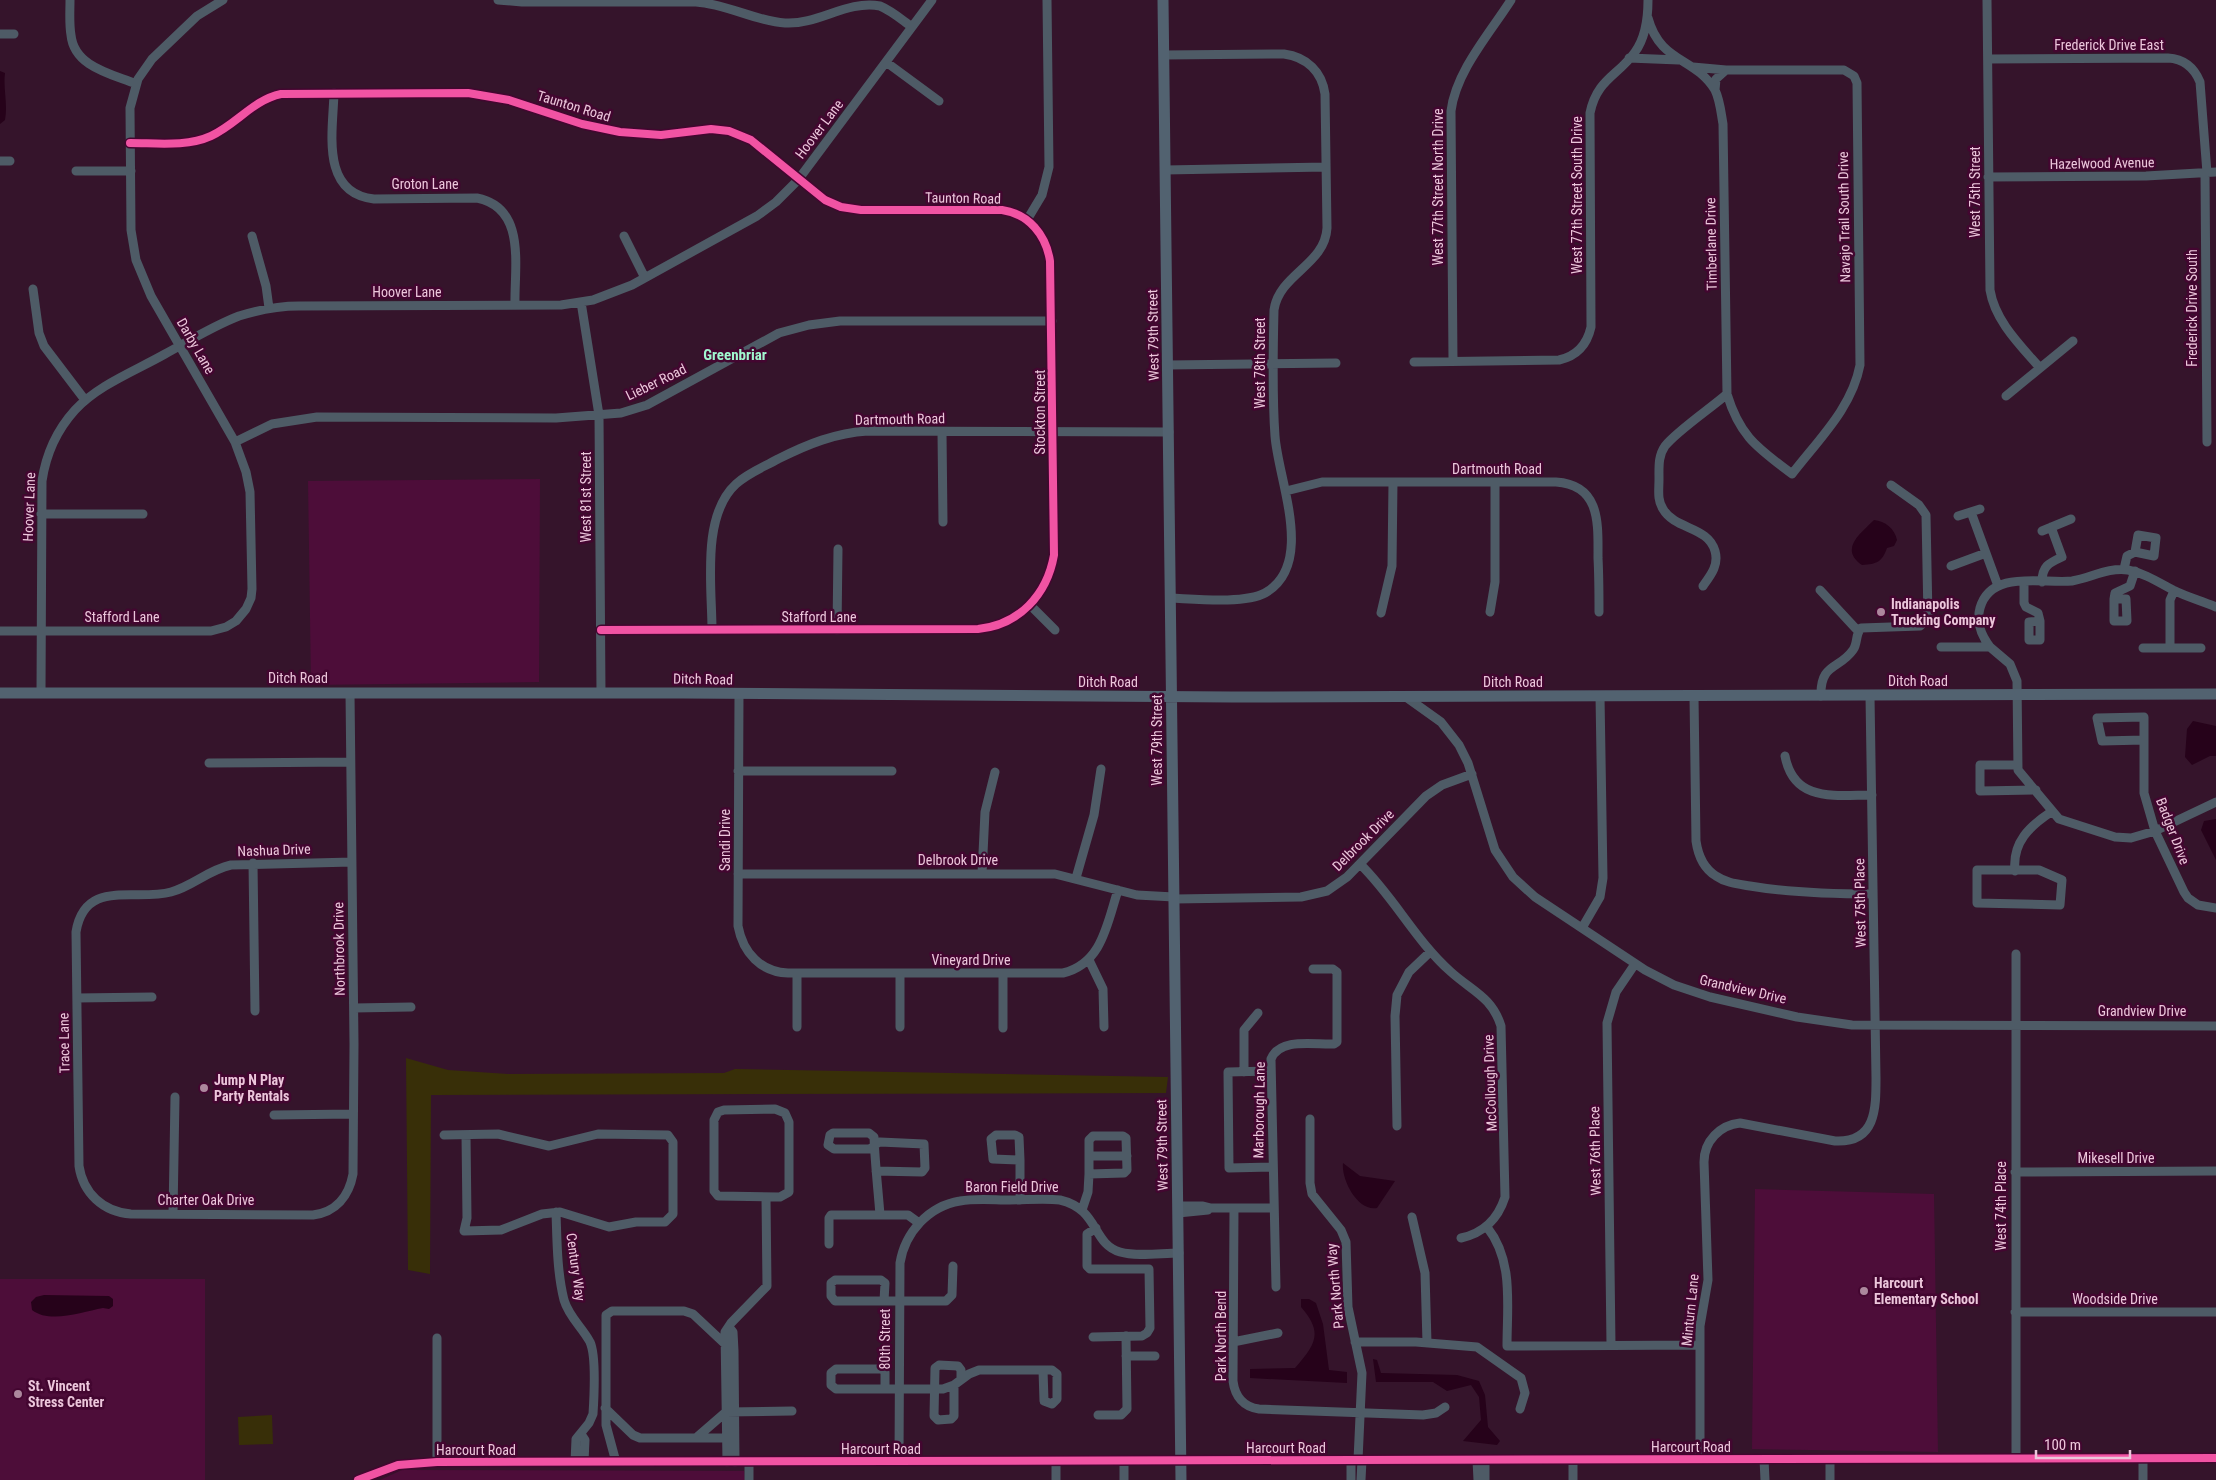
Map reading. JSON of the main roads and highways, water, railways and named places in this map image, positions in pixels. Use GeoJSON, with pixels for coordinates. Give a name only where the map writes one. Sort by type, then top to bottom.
{"type":"FeatureCollection","features":[{"type":"Feature","properties":{"kind":"main road","name":"West 79th Street"},"geometry":{"type":"LineString","coordinates":[[1164,0],[1181,1480]]}},
{"type":"Feature","properties":{"kind":"main road","name":"Ditch Road"},"geometry":{"type":"LineString","coordinates":[[0,693],[601,693],[1172,697],[2216,694]]}},
{"type":"Feature","properties":{"kind":"place","name":"Indianapolis Trucking Company"},"geometry":{"type":"Point","coordinates":[1881,612]}},
{"type":"Feature","properties":{"kind":"place","name":"Jump N Play Party Rentals"},"geometry":{"type":"Point","coordinates":[204,1088]}},
{"type":"Feature","properties":{"kind":"place","name":"Harcourt Elementary School"},"geometry":{"type":"Point","coordinates":[1864,1291]}},
{"type":"Feature","properties":{"kind":"place","name":"St. Vincent Stress Center"},"geometry":{"type":"Point","coordinates":[18,1394]}},
{"type":"Feature","properties":{"kind":"district","name":"Greenbriar"},"geometry":{"type":"Point","coordinates":[735,355]}}]}
